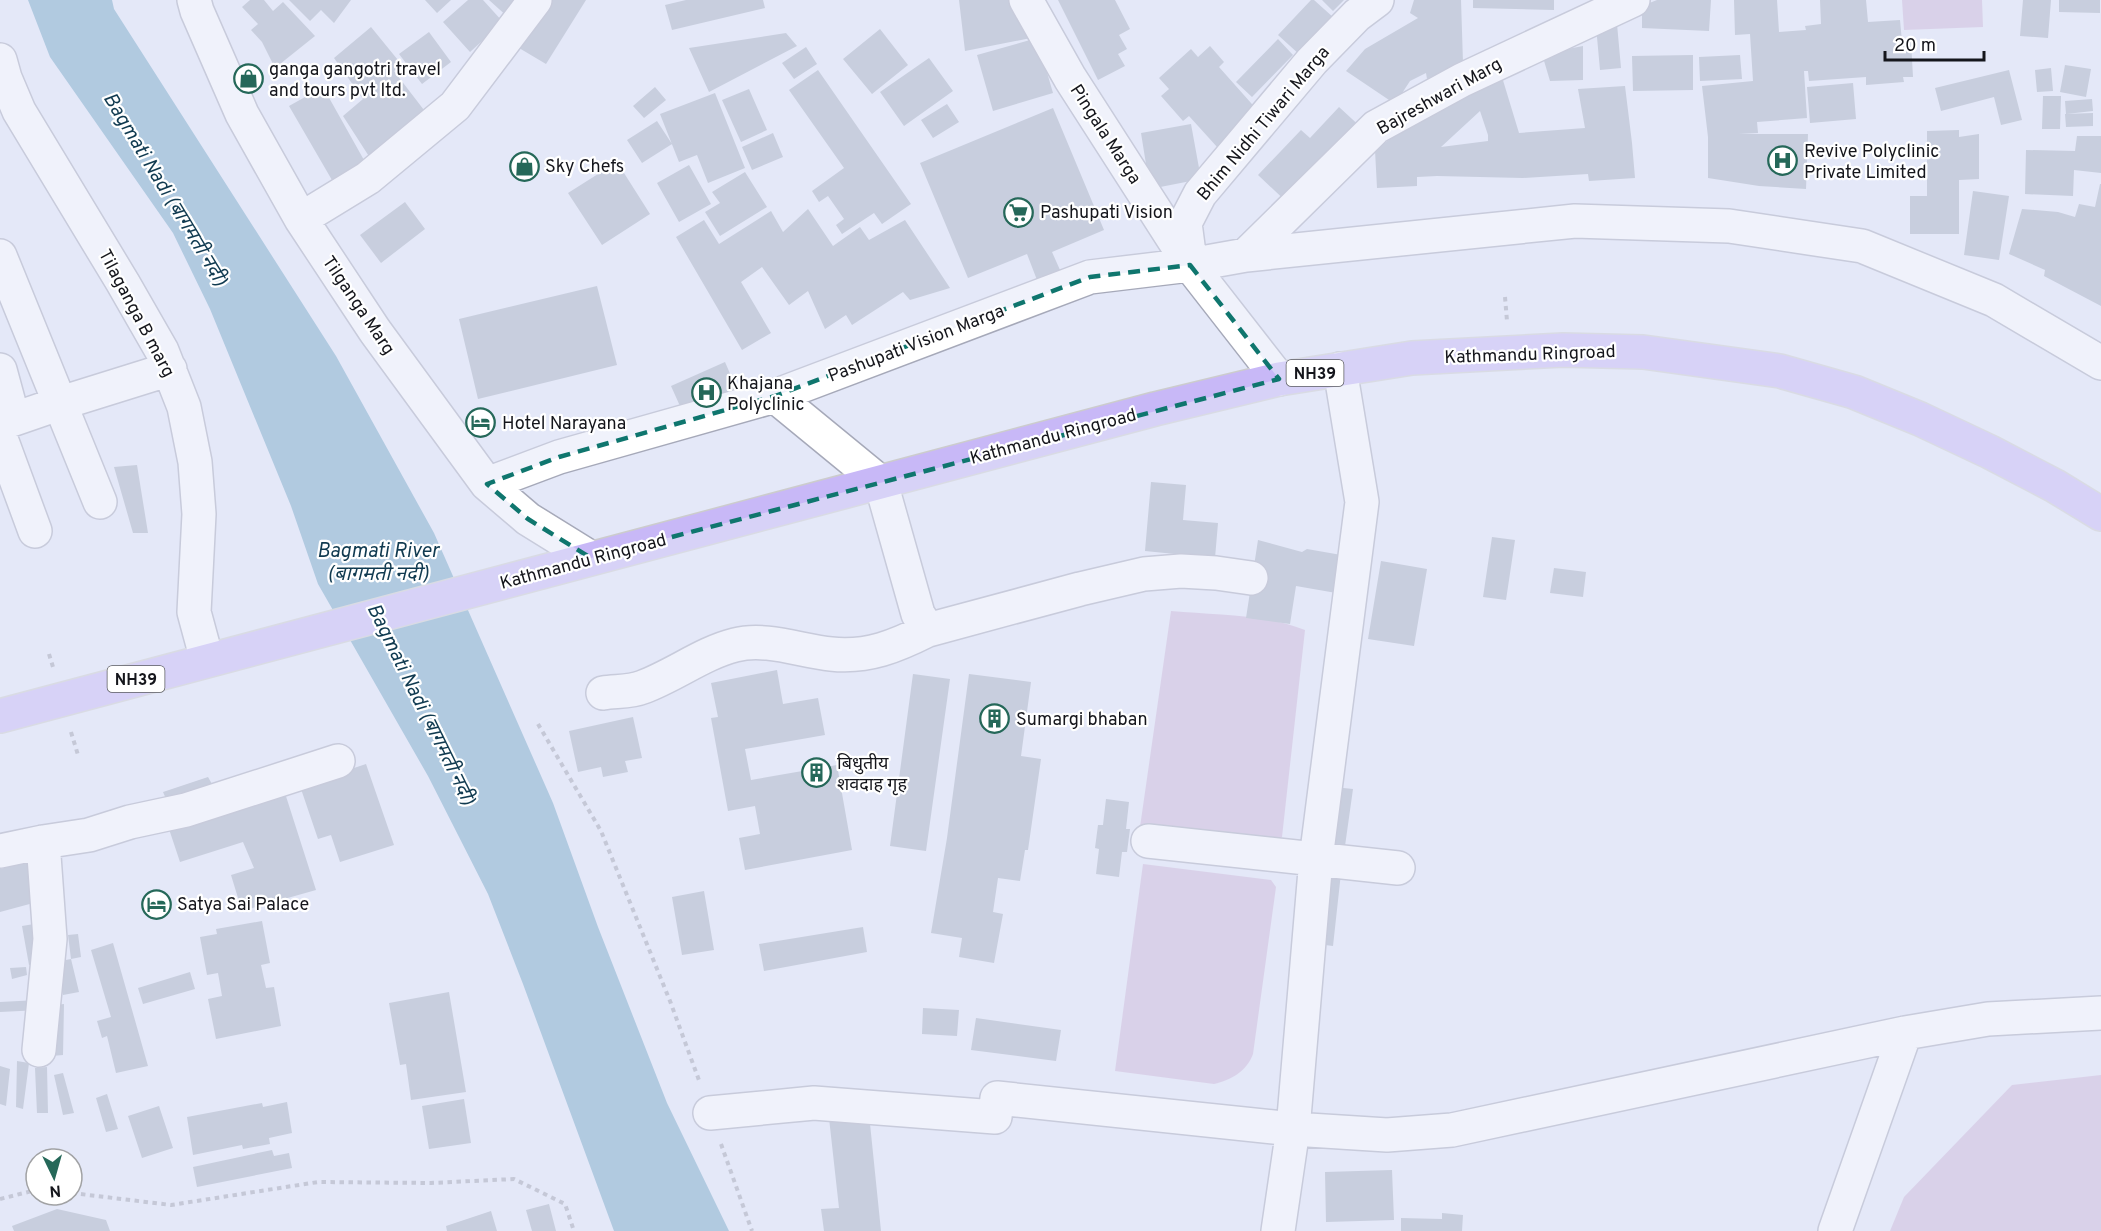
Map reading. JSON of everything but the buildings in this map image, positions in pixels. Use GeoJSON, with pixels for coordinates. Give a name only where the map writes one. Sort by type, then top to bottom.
{"type":"FeatureCollection","features":[{"type":"Feature","properties":{"kind":"highway","name":"Kathmandu Ringroad"},"geometry":{"type":"LineString","coordinates":[[0,716],[1155,409],[1279,379],[1412,358],[1563,350],[1643,352],[1780,371],[1854,392],[1920,419],[2036,476],[2101,514]]}},
{"type":"Feature","properties":{"kind":"street","name":"Tilganga Marg"},"geometry":{"type":"LineString","coordinates":[[194,0],[196,11],[242,114],[301,219],[375,330],[488,484],[528,519],[591,558]]}},
{"type":"Feature","properties":{"kind":"street"},"geometry":{"type":"LineString","coordinates":[[301,219],[368,178],[455,106],[535,0]]}},
{"type":"Feature","properties":{"kind":"street","name":"Pingala Marga"},"geometry":{"type":"LineString","coordinates":[[1026,0],[1070,78],[1191,265],[1279,379]]}},
{"type":"Feature","properties":{"kind":"street","name":"Bhim Nidhi Tiwari Marga"},"geometry":{"type":"LineString","coordinates":[[1191,265],[1185,223],[1200,194],[1312,61],[1357,15],[1377,0]]}},
{"type":"Feature","properties":{"kind":"street","name":"Bajreshwari Marg"},"geometry":{"type":"LineString","coordinates":[[1246,255],[1376,127],[1462,80],[1633,0]]}},
{"type":"Feature","properties":{"kind":"street","name":"Tilaganga B marg"},"geometry":{"type":"LineString","coordinates":[[0,60],[19,111],[123,283],[170,369],[183,407],[195,464],[199,514],[194,612],[207,660]]}},
{"type":"Feature","properties":{"kind":"street","name":"Pashupati Vision Marga"},"geometry":{"type":"LineString","coordinates":[[488,484],[559,456],[775,396],[1090,277],[1191,265],[1246,255],[1575,221],[1729,226],[1862,246],[1994,300],[2101,363]]}},
{"type":"Feature","properties":{"kind":"street"},"geometry":{"type":"LineString","coordinates":[[0,256],[100,502]]}},
{"type":"Feature","properties":{"kind":"street"},"geometry":{"type":"LineString","coordinates":[[4,426],[61,403],[170,369]]}},
{"type":"Feature","properties":{"kind":"street"},"geometry":{"type":"LineString","coordinates":[[1278,1231],[1293,1129],[1316,858],[1362,502],[1340,369]]}},
{"type":"Feature","properties":{"kind":"street"},"geometry":{"type":"LineString","coordinates":[[0,370],[4,426],[35,531]]}},
{"type":"Feature","properties":{"kind":"street"},"geometry":{"type":"LineString","coordinates":[[775,396],[881,483],[918,614],[928,630]]}},
{"type":"Feature","properties":{"kind":"street"},"geometry":{"type":"LineString","coordinates":[[603,693],[640,688],[698,659],[737,644],[776,644],[831,654],[859,655],[890,648],[928,630],[1144,574],[1181,571],[1251,578]]}},
{"type":"Feature","properties":{"kind":"street"},"geometry":{"type":"LineString","coordinates":[[0,851],[89,835],[130,822],[186,810],[338,760]]}},
{"type":"Feature","properties":{"kind":"street"},"geometry":{"type":"LineString","coordinates":[[1148,841],[1398,868]]}},
{"type":"Feature","properties":{"kind":"street"},"geometry":{"type":"LineString","coordinates":[[39,1050],[50,939],[43,842]]}},
{"type":"Feature","properties":{"kind":"street"},"geometry":{"type":"LineString","coordinates":[[710,1113],[814,1103],[995,1117],[997,1098],[1293,1129],[1387,1135],[1452,1130],[1905,1033],[1988,1019],[2101,1013]]}},
{"type":"Feature","properties":{"kind":"street"},"geometry":{"type":"LineString","coordinates":[[1835,1231],[1905,1033]]}},
{"type":"Feature","properties":{"kind":"path"},"geometry":{"type":"LineString","coordinates":[[538,724],[601,831],[670,1001],[752,1231]]}},
{"type":"Feature","properties":{"kind":"path"},"geometry":{"type":"LineString","coordinates":[[84,1194],[171,1205],[318,1182],[431,1183],[514,1179],[565,1204],[574,1231]]}},
{"type":"Feature","properties":{"kind":"path"},"geometry":{"type":"LineString","coordinates":[[0,1199],[24,1193]]}},
{"type":"Feature","properties":{"kind":"highlighted area"},"geometry":{"type":"Polygon","coordinates":[[[1190,265],[1279,379],[591,558],[528,519],[487,484],[559,457],[775,396],[1090,277],[1190,265]]]}},
{"type":"Feature","properties":{"kind":"shaded area"},"geometry":{"type":"Polygon","coordinates":[[[1902,0],[1982,0],[1983,27],[1904,30],[1902,0]]]}},
{"type":"Feature","properties":{"kind":"shaded area"},"geometry":{"type":"Polygon","coordinates":[[[1171,611],[1256,618],[1305,630],[1282,837],[1271,844],[1140,827],[1171,611]]]}},
{"type":"Feature","properties":{"kind":"shaded area"},"geometry":{"type":"Polygon","coordinates":[[[1143,864],[1271,880],[1276,887],[1253,1054],[1243,1070],[1226,1080],[1214,1084],[1115,1071],[1143,864]]]}},
{"type":"Feature","properties":{"kind":"shaded area"},"geometry":{"type":"Polygon","coordinates":[[[2101,1075],[2101,1231],[1890,1231],[1904,1197],[2012,1085],[2101,1075]]]}},
{"type":"Feature","properties":{"kind":"water","name":"Bagmati River (बागमती नदी)"},"geometry":{"type":"Polygon","coordinates":[[[28,0],[112,0],[114,9],[336,356],[434,533],[553,803],[598,927],[667,1103],[729,1231],[614,1231],[488,894],[428,776],[318,584],[291,506],[210,309],[173,233],[50,57],[28,0]]]}},
{"type":"Feature","properties":{"kind":"place","name":"ganga gangotri travel and tours pvt ltd."},"geometry":{"type":"Point","coordinates":[248,79]}},
{"type":"Feature","properties":{"kind":"place","name":"Revive Polyclinic Private Limited"},"geometry":{"type":"Point","coordinates":[1783,161]}},
{"type":"Feature","properties":{"kind":"place","name":"Sky Chefs"},"geometry":{"type":"Point","coordinates":[524,166]}},
{"type":"Feature","properties":{"kind":"place","name":"Pashupati Vision"},"geometry":{"type":"Point","coordinates":[1019,212]}},
{"type":"Feature","properties":{"kind":"place","name":"Khajana Polyclinic"},"geometry":{"type":"Point","coordinates":[706,393]}},
{"type":"Feature","properties":{"kind":"place","name":"Hotel Narayana"},"geometry":{"type":"Point","coordinates":[481,423]}},
{"type":"Feature","properties":{"kind":"place","name":"Sumargi bhaban"},"geometry":{"type":"Point","coordinates":[995,719]}},
{"type":"Feature","properties":{"kind":"place","name":"बिधुतीय शवदाह गृह"},"geometry":{"type":"Point","coordinates":[816,773]}},
{"type":"Feature","properties":{"kind":"place","name":"Satya Sai Palace"},"geometry":{"type":"Point","coordinates":[156,904]}},
{"type":"Feature","properties":{"kind":"water label","name":"Bagmati Nadi (बागमती नदी)"},"geometry":{"type":"Point","coordinates":[166,189]}},
{"type":"Feature","properties":{"kind":"water label","name":"Bagmati Nadi (बागमती नदी)"},"geometry":{"type":"Point","coordinates":[422,704]}}]}
